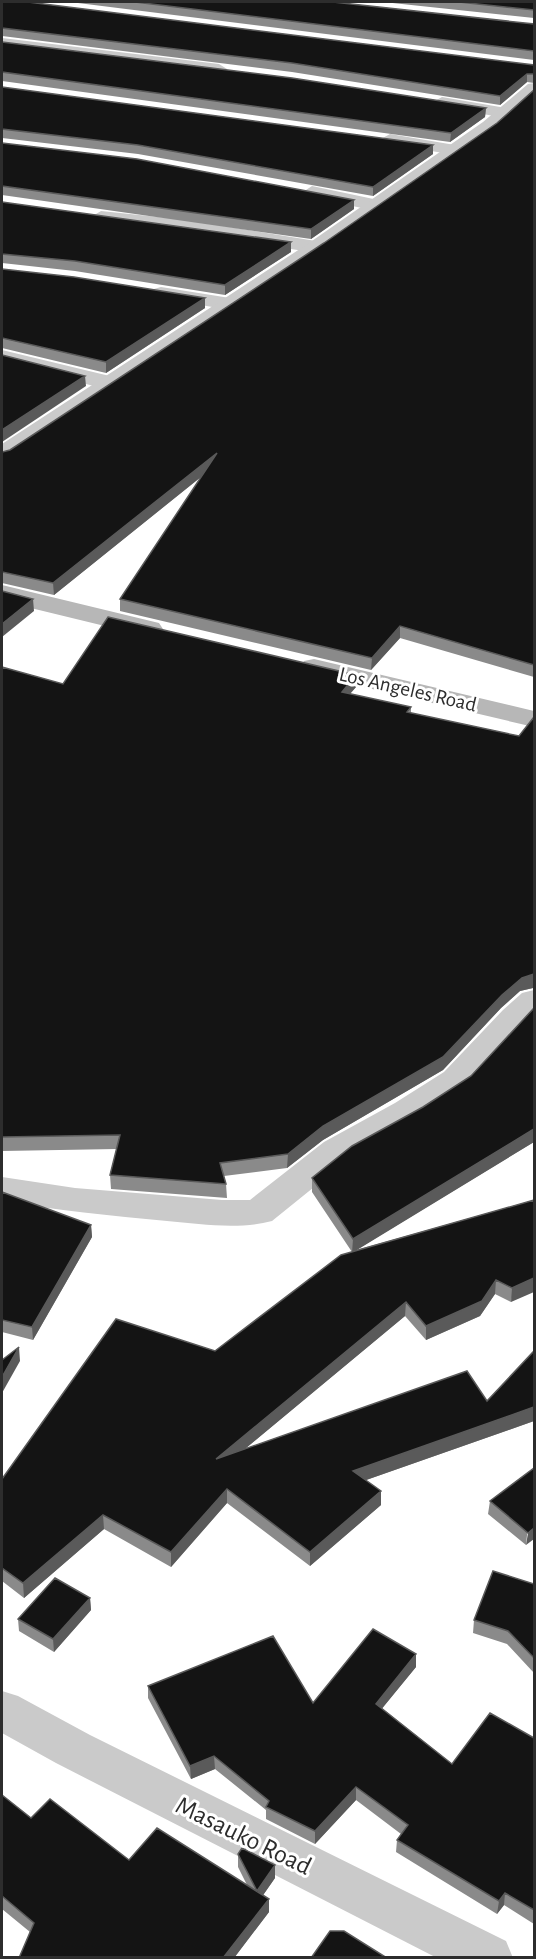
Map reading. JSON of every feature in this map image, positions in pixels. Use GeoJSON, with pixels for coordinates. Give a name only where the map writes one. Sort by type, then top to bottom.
{"type":"FeatureCollection","features":[{"type":"Feature","properties":{"kind":"main road"},"geometry":{"type":"LineString","coordinates":[[2,593],[173,634]]}},
{"type":"Feature","properties":{"kind":"main road","name":"Los Angeles Road"},"geometry":{"type":"LineString","coordinates":[[286,661],[534,719]]}},
{"type":"Feature","properties":{"kind":"street"},"geometry":{"type":"LineString","coordinates":[[2,43],[235,71]]}},
{"type":"Feature","properties":{"kind":"street"},"geometry":{"type":"LineString","coordinates":[[3,452],[316,247],[455,150],[532,92]]}},
{"type":"Feature","properties":{"kind":"street"},"geometry":{"type":"LineString","coordinates":[[428,100],[506,113]]}},
{"type":"Feature","properties":{"kind":"street"},"geometry":{"type":"LineString","coordinates":[[369,137],[455,150]]}},
{"type":"Feature","properties":{"kind":"street"},"geometry":{"type":"LineString","coordinates":[[295,190],[376,205]]}},
{"type":"Feature","properties":{"kind":"street"},"geometry":{"type":"LineString","coordinates":[[82,215],[187,226],[316,247]]}},
{"type":"Feature","properties":{"kind":"street"},"geometry":{"type":"LineString","coordinates":[[139,290],[230,304]]}},
{"type":"Feature","properties":{"kind":"street"},"geometry":{"type":"LineString","coordinates":[[2,357],[110,383]]}},
{"type":"Feature","properties":{"kind":"street"},"geometry":{"type":"LineString","coordinates":[[2,1189],[132,1205],[222,1213],[259,1212],[337,1150],[408,1111],[456,1080],[534,1000]]}},
{"type":"Feature","properties":{"kind":"street","name":"Masauko Road"},"geometry":{"type":"LineString","coordinates":[[2,1710],[73,1749],[488,1958]]}},
{"type":"Feature","properties":{"kind":"building"},"geometry":{"type":"Polygon","coordinates":[[[2,2],[28,2],[534,65],[534,74],[527,74],[500,96],[292,63],[2,28],[2,2]]]}},
{"type":"Feature","properties":{"kind":"building"},"geometry":{"type":"Polygon","coordinates":[[[135,2],[333,2],[534,24],[534,51],[135,2]]]}},
{"type":"Feature","properties":{"kind":"building"},"geometry":{"type":"Polygon","coordinates":[[[459,2],[534,2],[534,10],[459,2]]]}},
{"type":"Feature","properties":{"kind":"building"},"geometry":{"type":"Polygon","coordinates":[[[2,42],[292,78],[486,108],[451,133],[2,72],[2,42]]]}},
{"type":"Feature","properties":{"kind":"building"},"geometry":{"type":"Polygon","coordinates":[[[2,87],[433,145],[373,187],[138,145],[2,129],[2,87]]]}},
{"type":"Feature","properties":{"kind":"building"},"geometry":{"type":"Polygon","coordinates":[[[534,90],[534,665],[400,626],[372,658],[120,599],[217,453],[53,583],[2,572],[2,452],[10,450],[324,243],[497,123],[534,90]]]}},
{"type":"Feature","properties":{"kind":"building"},"geometry":{"type":"Polygon","coordinates":[[[2,143],[137,159],[354,200],[311,229],[2,186],[2,143]]]}},
{"type":"Feature","properties":{"kind":"building"},"geometry":{"type":"Polygon","coordinates":[[[2,202],[291,242],[225,285],[75,261],[2,254],[2,202]]]}},
{"type":"Feature","properties":{"kind":"building"},"geometry":{"type":"Polygon","coordinates":[[[2,269],[74,277],[205,298],[106,362],[2,338],[2,269]]]}},
{"type":"Feature","properties":{"kind":"building"},"geometry":{"type":"Polygon","coordinates":[[[2,355],[85,376],[2,430],[2,355]]]}},
{"type":"Feature","properties":{"kind":"building"},"geometry":{"type":"Polygon","coordinates":[[[2,591],[33,599],[2,624],[2,591]]]}},
{"type":"Feature","properties":{"kind":"building"},"geometry":{"type":"Polygon","coordinates":[[[108,617],[356,675],[342,692],[411,707],[407,712],[519,736],[534,717],[534,974],[522,978],[502,995],[443,1057],[323,1126],[288,1154],[220,1163],[226,1184],[110,1175],[120,1135],[2,1137],[2,667],[63,684],[108,617]]]}},
{"type":"Feature","properties":{"kind":"building"},"geometry":{"type":"Polygon","coordinates":[[[534,1008],[534,1129],[353,1239],[312,1178],[352,1146],[423,1107],[471,1076],[534,1008]]]}},
{"type":"Feature","properties":{"kind":"building"},"geometry":{"type":"Polygon","coordinates":[[[2,1192],[91,1225],[32,1327],[2,1320],[2,1192]]]}},
{"type":"Feature","properties":{"kind":"building"},"geometry":{"type":"Polygon","coordinates":[[[534,1200],[534,1278],[512,1288],[496,1280],[482,1301],[426,1326],[406,1302],[216,1459],[467,1371],[487,1401],[534,1351],[534,1407],[353,1471],[381,1491],[310,1552],[227,1489],[171,1552],[103,1515],[23,1583],[2,1568],[2,1479],[116,1319],[215,1351],[341,1255],[534,1200]]]}},
{"type":"Feature","properties":{"kind":"building"},"geometry":{"type":"Polygon","coordinates":[[[19,1347],[2,1377],[2,1360],[19,1347]]]}},
{"type":"Feature","properties":{"kind":"building"},"geometry":{"type":"Polygon","coordinates":[[[534,1468],[534,1528],[528,1533],[490,1501],[534,1468]]]}},
{"type":"Feature","properties":{"kind":"building"},"geometry":{"type":"Polygon","coordinates":[[[493,1571],[534,1584],[534,1658],[508,1631],[474,1620],[493,1571]]]}},
{"type":"Feature","properties":{"kind":"building"},"geometry":{"type":"Polygon","coordinates":[[[55,1578],[90,1598],[53,1639],[18,1619],[55,1578]]]}},
{"type":"Feature","properties":{"kind":"building"},"geometry":{"type":"Polygon","coordinates":[[[373,1629],[416,1654],[376,1704],[452,1764],[490,1713],[534,1738],[534,1910],[505,1893],[499,1901],[397,1840],[408,1825],[356,1787],[315,1831],[266,1807],[269,1801],[214,1756],[190,1766],[148,1686],[273,1636],[313,1703],[373,1629]]]}},
{"type":"Feature","properties":{"kind":"building"},"geometry":{"type":"Polygon","coordinates":[[[2,1795],[31,1818],[50,1799],[129,1860],[157,1828],[269,1899],[223,1958],[19,1958],[34,1923],[2,1896],[2,1795]]]}},
{"type":"Feature","properties":{"kind":"building"},"geometry":{"type":"Polygon","coordinates":[[[242,1848],[275,1865],[257,1891],[238,1854],[242,1848]]]}},
{"type":"Feature","properties":{"kind":"building"},"geometry":{"type":"Polygon","coordinates":[[[330,1931],[344,1931],[387,1958],[311,1958],[330,1931]]]}}]}
